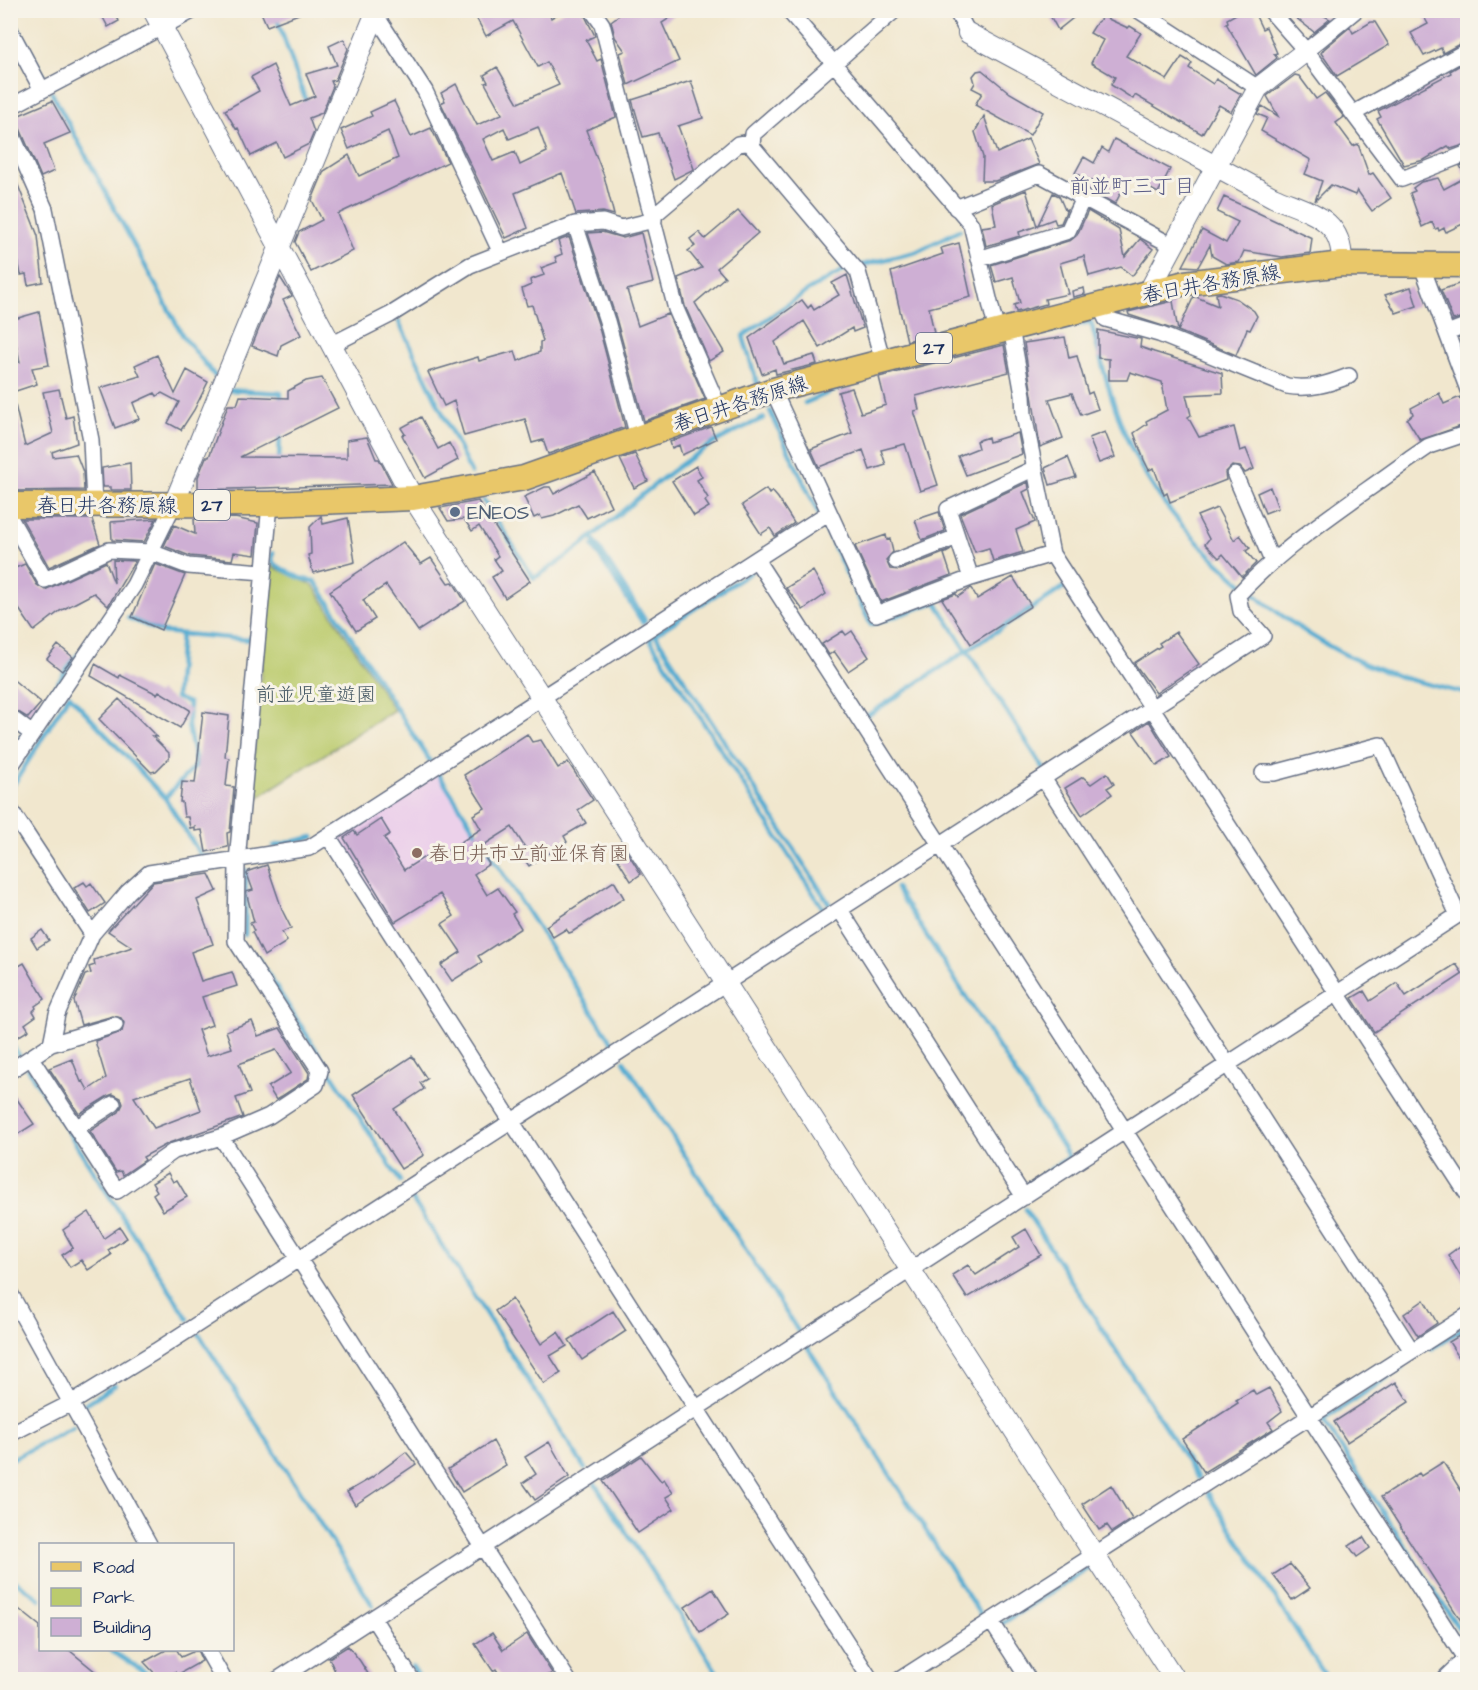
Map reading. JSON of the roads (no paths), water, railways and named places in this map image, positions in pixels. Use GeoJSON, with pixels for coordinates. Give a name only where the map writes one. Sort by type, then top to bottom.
{"type":"FeatureCollection","features":[{"type":"Feature","properties":{"kind":"main road","name":"春日井各務原線"},"geometry":{"type":"LineString","coordinates":[[10,506],[94,504],[172,506],[413,498],[524,478],[773,390],[1100,306],[1149,291],[1266,271],[1342,264],[1467,265]]}},
{"type":"Feature","properties":{"kind":"street"},"geometry":{"type":"LineString","coordinates":[[10,107],[42,90],[157,19],[194,10]]}},
{"type":"Feature","properties":{"kind":"street"},"geometry":{"type":"LineString","coordinates":[[592,10],[602,24],[676,309],[719,408]]}},
{"type":"Feature","properties":{"kind":"street"},"geometry":{"type":"LineString","coordinates":[[788,10],[971,224],[979,259],[1004,330],[1052,554],[1467,1195]]}},
{"type":"Feature","properties":{"kind":"street"},"geometry":{"type":"LineString","coordinates":[[883,362],[858,272],[752,146],[752,142],[753,134],[895,10]]}},
{"type":"Feature","properties":{"kind":"street"},"geometry":{"type":"LineString","coordinates":[[956,10],[968,33],[1274,197],[1324,219],[1338,234],[1343,250],[1342,264]]}},
{"type":"Feature","properties":{"kind":"street"},"geometry":{"type":"LineString","coordinates":[[1138,10],[1258,88]]}},
{"type":"Feature","properties":{"kind":"street"},"geometry":{"type":"LineString","coordinates":[[1270,10],[1306,51],[1402,179],[1467,153]]}},
{"type":"Feature","properties":{"kind":"street"},"geometry":{"type":"LineString","coordinates":[[1149,291],[1258,88],[1356,10]]}},
{"type":"Feature","properties":{"kind":"street"},"geometry":{"type":"LineString","coordinates":[[10,767],[31,733],[129,594],[151,552],[380,13]]}},
{"type":"Feature","properties":{"kind":"street"},"geometry":{"type":"LineString","coordinates":[[380,13],[426,91],[501,253]]}},
{"type":"Feature","properties":{"kind":"street"},"geometry":{"type":"LineString","coordinates":[[157,19],[280,245],[413,498],[1175,1680]]}},
{"type":"Feature","properties":{"kind":"street"},"geometry":{"type":"LineString","coordinates":[[10,30],[42,90]]}},
{"type":"Feature","properties":{"kind":"street"},"geometry":{"type":"LineString","coordinates":[[1354,113],[1467,50]]}},
{"type":"Feature","properties":{"kind":"street"},"geometry":{"type":"LineString","coordinates":[[10,130],[45,209],[91,440],[94,504]]}},
{"type":"Feature","properties":{"kind":"street"},"geometry":{"type":"LineString","coordinates":[[332,345],[390,315],[470,265],[575,224],[603,222],[621,228],[653,218],[738,144],[752,142]]}},
{"type":"Feature","properties":{"kind":"street"},"geometry":{"type":"LineString","coordinates":[[956,208],[1040,174],[1173,246]]}},
{"type":"Feature","properties":{"kind":"street"},"geometry":{"type":"LineString","coordinates":[[979,259],[1068,231],[1083,198]]}},
{"type":"Feature","properties":{"kind":"street"},"geometry":{"type":"LineString","coordinates":[[575,224],[607,321],[638,438]]}},
{"type":"Feature","properties":{"kind":"street"},"geometry":{"type":"LineString","coordinates":[[1421,264],[1467,390]]}},
{"type":"Feature","properties":{"kind":"street"},"geometry":{"type":"LineString","coordinates":[[1100,306],[1106,319],[1159,334],[1287,386],[1302,388],[1322,386],[1349,376]]}},
{"type":"Feature","properties":{"kind":"street"},"geometry":{"type":"LineString","coordinates":[[1447,333],[1467,325]]}},
{"type":"Feature","properties":{"kind":"street"},"geometry":{"type":"LineString","coordinates":[[773,390],[876,614],[971,578],[1052,554]]}},
{"type":"Feature","properties":{"kind":"street"},"geometry":{"type":"LineString","coordinates":[[10,1434],[71,1403],[156,1351],[1263,636],[1241,611],[1238,595],[1272,561],[1429,446],[1467,433]]}},
{"type":"Feature","properties":{"kind":"street"},"geometry":{"type":"LineString","coordinates":[[971,578],[948,509],[1035,468]]}},
{"type":"Feature","properties":{"kind":"street"},"geometry":{"type":"LineString","coordinates":[[1235,475],[1272,561]]}},
{"type":"Feature","properties":{"kind":"street"},"geometry":{"type":"LineString","coordinates":[[31,1058],[117,1191],[174,1151],[221,1137],[269,1116],[316,1085],[320,1071],[236,941],[237,861],[270,504]]}},
{"type":"Feature","properties":{"kind":"street"},"geometry":{"type":"LineString","coordinates":[[51,1044],[57,1014],[92,934],[128,892],[148,873],[309,848],[757,561],[828,513]]}},
{"type":"Feature","properties":{"kind":"street"},"geometry":{"type":"LineString","coordinates":[[10,518],[45,580],[109,550],[151,552],[188,566],[264,572]]}},
{"type":"Feature","properties":{"kind":"street"},"geometry":{"type":"LineString","coordinates":[[896,561],[957,537]]}},
{"type":"Feature","properties":{"kind":"street"},"geometry":{"type":"LineString","coordinates":[[757,561],[1466,1661],[1443,1680]]}},
{"type":"Feature","properties":{"kind":"street"},"geometry":{"type":"LineString","coordinates":[[10,717],[31,733]]}},
{"type":"Feature","properties":{"kind":"street"},"geometry":{"type":"LineString","coordinates":[[277,1680],[1458,915],[1380,745],[1274,773],[1263,772]]}},
{"type":"Feature","properties":{"kind":"street"},"geometry":{"type":"LineString","coordinates":[[1043,778],[1412,1351]]}},
{"type":"Feature","properties":{"kind":"street"},"geometry":{"type":"LineString","coordinates":[[10,809],[92,934]]}},
{"type":"Feature","properties":{"kind":"street"},"geometry":{"type":"LineString","coordinates":[[328,836],[871,1680]]}},
{"type":"Feature","properties":{"kind":"street"},"geometry":{"type":"LineString","coordinates":[[840,910],[1024,1197]]}},
{"type":"Feature","properties":{"kind":"street"},"geometry":{"type":"LineString","coordinates":[[10,1071],[51,1044],[114,1026]]}},
{"type":"Feature","properties":{"kind":"street"},"geometry":{"type":"LineString","coordinates":[[76,1128],[113,1104]]}},
{"type":"Feature","properties":{"kind":"street"},"geometry":{"type":"LineString","coordinates":[[221,1137],[568,1680]]}},
{"type":"Feature","properties":{"kind":"street"},"geometry":{"type":"LineString","coordinates":[[10,1293],[148,1543]]}},
{"type":"Feature","properties":{"kind":"street"},"geometry":{"type":"LineString","coordinates":[[899,1680],[1467,1315]]}},
{"type":"Feature","properties":{"kind":"street"},"geometry":{"type":"LineString","coordinates":[[373,1618],[412,1680]]}},
{"type":"Feature","properties":{"kind":"street"},"geometry":{"type":"LineString","coordinates":[[991,1621],[1029,1680]]}},
{"type":"Feature","properties":{"kind":"street"},"geometry":{"type":"LineString","coordinates":[[208,1651],[224,1680]]}},
{"type":"Feature","properties":{"kind":"waterway"},"geometry":{"type":"LineString","coordinates":[[10,14],[46,81]]}},
{"type":"Feature","properties":{"kind":"waterway"},"geometry":{"type":"LineString","coordinates":[[276,16],[307,104]]}},
{"type":"Feature","properties":{"kind":"waterway"},"geometry":{"type":"LineString","coordinates":[[52,93],[183,336],[218,380]]}},
{"type":"Feature","properties":{"kind":"waterway"},"geometry":{"type":"LineString","coordinates":[[757,383],[743,336],[807,291],[846,269],[916,252],[960,230]]}},
{"type":"Feature","properties":{"kind":"waterway"},"geometry":{"type":"LineString","coordinates":[[399,322],[471,473]]}},
{"type":"Feature","properties":{"kind":"waterway"},"geometry":{"type":"LineString","coordinates":[[1048,331],[1091,322],[1107,383],[1128,442],[1148,479],[1167,506],[1215,560],[1273,609],[1334,649],[1401,677],[1468,694]]}},
{"type":"Feature","properties":{"kind":"waterway"},"geometry":{"type":"LineString","coordinates":[[805,403],[863,378]]}},
{"type":"Feature","properties":{"kind":"waterway"},"geometry":{"type":"LineString","coordinates":[[228,390],[281,393],[281,402]]}},
{"type":"Feature","properties":{"kind":"waterway"},"geometry":{"type":"LineString","coordinates":[[770,411],[871,625],[936,602],[966,650]]}},
{"type":"Feature","properties":{"kind":"waterway"},"geometry":{"type":"LineString","coordinates":[[484,501],[534,578],[576,549],[674,469],[711,444],[764,418]]}},
{"type":"Feature","properties":{"kind":"waterway"},"geometry":{"type":"LineString","coordinates":[[279,462],[280,432]]}},
{"type":"Feature","properties":{"kind":"waterway"},"geometry":{"type":"LineString","coordinates":[[592,537],[645,620]]}},
{"type":"Feature","properties":{"kind":"waterway"},"geometry":{"type":"LineString","coordinates":[[593,546],[643,623]]}},
{"type":"Feature","properties":{"kind":"waterway"},"geometry":{"type":"LineString","coordinates":[[273,553],[272,562],[298,577],[315,581],[430,761]]}},
{"type":"Feature","properties":{"kind":"waterway"},"geometry":{"type":"LineString","coordinates":[[751,572],[649,638],[824,910]]}},
{"type":"Feature","properties":{"kind":"waterway"},"geometry":{"type":"LineString","coordinates":[[865,717],[1069,584]]}},
{"type":"Feature","properties":{"kind":"waterway"},"geometry":{"type":"LineString","coordinates":[[128,618],[162,632],[251,640],[251,637]]}},
{"type":"Feature","properties":{"kind":"waterway"},"geometry":{"type":"LineString","coordinates":[[165,798],[196,765],[188,726],[189,703],[176,698],[181,634]]}},
{"type":"Feature","properties":{"kind":"waterway"},"geometry":{"type":"LineString","coordinates":[[656,636],[830,905]]}},
{"type":"Feature","properties":{"kind":"waterway"},"geometry":{"type":"LineString","coordinates":[[968,652],[1044,769]]}},
{"type":"Feature","properties":{"kind":"waterway"},"geometry":{"type":"LineString","coordinates":[[44,702],[77,655]]}},
{"type":"Feature","properties":{"kind":"waterway"},"geometry":{"type":"LineString","coordinates":[[12,787],[69,695],[165,798],[202,857],[208,856]]}},
{"type":"Feature","properties":{"kind":"waterway"},"geometry":{"type":"LineString","coordinates":[[10,752],[23,734]]}},
{"type":"Feature","properties":{"kind":"waterway"},"geometry":{"type":"LineString","coordinates":[[438,773],[613,1044]]}},
{"type":"Feature","properties":{"kind":"waterway"},"geometry":{"type":"LineString","coordinates":[[274,846],[313,837]]}},
{"type":"Feature","properties":{"kind":"waterway"},"geometry":{"type":"LineString","coordinates":[[245,935],[246,870]]}},
{"type":"Feature","properties":{"kind":"waterway"},"geometry":{"type":"LineString","coordinates":[[896,888],[1069,1157],[1023,1188]]}},
{"type":"Feature","properties":{"kind":"waterway"},"geometry":{"type":"LineString","coordinates":[[257,957],[400,1181]]}},
{"type":"Feature","properties":{"kind":"waterway"},"geometry":{"type":"LineString","coordinates":[[10,1042],[19,1055]]}},
{"type":"Feature","properties":{"kind":"waterway"},"geometry":{"type":"LineString","coordinates":[[624,1061],[798,1331]]}},
{"type":"Feature","properties":{"kind":"waterway"},"geometry":{"type":"LineString","coordinates":[[28,1069],[188,1319]]}},
{"type":"Feature","properties":{"kind":"waterway"},"geometry":{"type":"LineString","coordinates":[[411,1197],[585,1469]]}},
{"type":"Feature","properties":{"kind":"waterway"},"geometry":{"type":"LineString","coordinates":[[1025,1209],[1198,1478]]}},
{"type":"Feature","properties":{"kind":"waterway"},"geometry":{"type":"LineString","coordinates":[[1431,1349],[1468,1325]]}},
{"type":"Feature","properties":{"kind":"waterway"},"geometry":{"type":"LineString","coordinates":[[199,1334],[373,1606]]}},
{"type":"Feature","properties":{"kind":"waterway"},"geometry":{"type":"LineString","coordinates":[[808,1348],[983,1619]]}},
{"type":"Feature","properties":{"kind":"waterway"},"geometry":{"type":"LineString","coordinates":[[1402,1368],[1323,1420],[1468,1643]]}},
{"type":"Feature","properties":{"kind":"waterway"},"geometry":{"type":"LineString","coordinates":[[84,1414],[85,1404],[115,1385]]}},
{"type":"Feature","properties":{"kind":"waterway"},"geometry":{"type":"LineString","coordinates":[[10,1460],[73,1427]]}},
{"type":"Feature","properties":{"kind":"waterway"},"geometry":{"type":"LineString","coordinates":[[595,1484],[722,1680]]}},
{"type":"Feature","properties":{"kind":"waterway"},"geometry":{"type":"LineString","coordinates":[[1208,1493],[1328,1680]]}},
{"type":"Feature","properties":{"kind":"waterway"},"geometry":{"type":"LineString","coordinates":[[998,1626],[1089,1568],[1096,1571]]}},
{"type":"Feature","properties":{"kind":"waterway"},"geometry":{"type":"LineString","coordinates":[[10,1577],[39,1598]]}},
{"type":"Feature","properties":{"kind":"waterway"},"geometry":{"type":"LineString","coordinates":[[112,1651],[157,1680]]}},
{"type":"Feature","properties":{"kind":"waterway"},"geometry":{"type":"LineString","coordinates":[[1430,1680],[1451,1661]]}},
{"type":"Feature","properties":{"kind":"waterway"},"geometry":{"type":"LineString","coordinates":[[412,1667],[421,1680]]}},
{"type":"Feature","properties":{"kind":"place","name":"ENEOS"},"geometry":{"type":"Point","coordinates":[455,512]}},
{"type":"Feature","properties":{"kind":"place","name":"春日井市立前並保育園"},"geometry":{"type":"Point","coordinates":[417,853]}},
{"type":"Feature","properties":{"kind":"district","name":"前並町三丁目"},"geometry":{"type":"Point","coordinates":[1132,186]}},
{"type":"Feature","properties":{"kind":"park label","name":"前並児童遊園"},"geometry":{"type":"Point","coordinates":[316,694]}}]}
